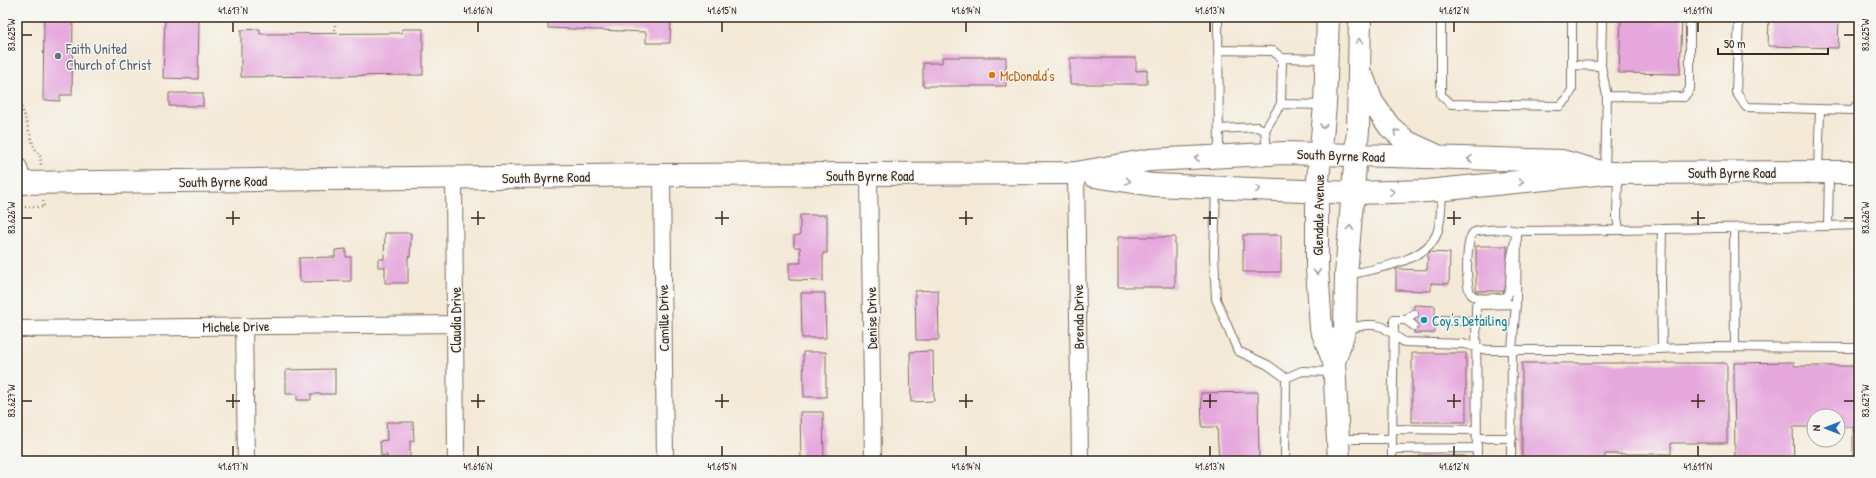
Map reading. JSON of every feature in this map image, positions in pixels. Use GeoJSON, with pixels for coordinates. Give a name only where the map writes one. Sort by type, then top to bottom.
{"type":"FeatureCollection","features":[{"type":"Feature","properties":{"kind":"main road","name":"Glendale Avenue"},"geometry":{"type":"LineString","coordinates":[[1328,17],[1325,105],[1319,154],[1317,191],[1317,269],[1321,328],[1334,367],[1338,461]]}},
{"type":"Feature","properties":{"kind":"main road","name":"Glendale Avenue"},"geometry":{"type":"LineString","coordinates":[[1334,367],[1345,329],[1346,275],[1358,129],[1360,17]]}},
{"type":"Feature","properties":{"kind":"main road"},"geometry":{"type":"LineString","coordinates":[[1359,66],[1372,102],[1389,126],[1408,142],[1442,158]]}},
{"type":"Feature","properties":{"kind":"main road","name":"South Byrne Road"},"geometry":{"type":"LineString","coordinates":[[18,178],[454,178],[662,175],[1076,173],[1150,160],[1267,153],[1562,161],[1612,173]]}},
{"type":"Feature","properties":{"kind":"main road","name":"South Byrne Road"},"geometry":{"type":"LineString","coordinates":[[1076,173],[1153,185],[1353,193],[1442,190],[1612,173],[1859,172]]}},
{"type":"Feature","properties":{"kind":"street","name":"Brenda Drive"},"geometry":{"type":"LineString","coordinates":[[1076,173],[1080,461]]}},
{"type":"Feature","properties":{"kind":"street","name":"Camille Drive"},"geometry":{"type":"LineString","coordinates":[[662,175],[665,461]]}},
{"type":"Feature","properties":{"kind":"street","name":"Denise Drive"},"geometry":{"type":"LineString","coordinates":[[869,175],[873,461]]}},
{"type":"Feature","properties":{"kind":"street","name":"Claudia Drive"},"geometry":{"type":"LineString","coordinates":[[454,178],[456,461]]}},
{"type":"Feature","properties":{"kind":"street","name":"Michele Drive"},"geometry":{"type":"LineString","coordinates":[[17,329],[455,324]]}},
{"type":"Feature","properties":{"kind":"street"},"geometry":{"type":"LineString","coordinates":[[244,326],[246,461]]}},
{"type":"Feature","properties":{"kind":"lane"},"geometry":{"type":"LineString","coordinates":[[1218,17],[1219,156]]}},
{"type":"Feature","properties":{"kind":"lane"},"geometry":{"type":"LineString","coordinates":[[1441,17],[1441,95],[1451,104],[1560,106],[1567,99],[1572,90],[1572,17]]}},
{"type":"Feature","properties":{"kind":"lane"},"geometry":{"type":"LineString","coordinates":[[1602,17],[1601,66],[1607,96],[1612,173],[1619,230]]}},
{"type":"Feature","properties":{"kind":"lane"},"geometry":{"type":"LineString","coordinates":[[1607,96],[1684,97],[1690,89],[1690,17]]}},
{"type":"Feature","properties":{"kind":"lane"},"geometry":{"type":"LineString","coordinates":[[1739,17],[1736,92],[1746,107],[1853,110],[1859,102]]}},
{"type":"Feature","properties":{"kind":"lane"},"geometry":{"type":"LineString","coordinates":[[1219,50],[1273,51],[1282,58],[1326,59]]}},
{"type":"Feature","properties":{"kind":"lane"},"geometry":{"type":"LineString","coordinates":[[1267,153],[1265,130],[1281,104],[1282,58]]}},
{"type":"Feature","properties":{"kind":"lane"},"geometry":{"type":"LineString","coordinates":[[1572,65],[1601,66]]}},
{"type":"Feature","properties":{"kind":"lane"},"geometry":{"type":"LineString","coordinates":[[1281,104],[1325,105]]}},
{"type":"Feature","properties":{"kind":"lane"},"geometry":{"type":"LineString","coordinates":[[1820,110],[1823,172],[1828,226]]}},
{"type":"Feature","properties":{"kind":"lane"},"geometry":{"type":"LineString","coordinates":[[1219,129],[1257,127],[1265,130]]}},
{"type":"Feature","properties":{"kind":"lane"},"geometry":{"type":"LineString","coordinates":[[1216,187],[1214,253],[1216,299],[1238,351],[1268,366],[1286,378]]}},
{"type":"Feature","properties":{"kind":"lane"},"geometry":{"type":"LineString","coordinates":[[1346,275],[1374,269],[1416,256],[1428,246],[1437,234],[1442,190]]}},
{"type":"Feature","properties":{"kind":"lane"},"geometry":{"type":"LineString","coordinates":[[1517,231],[1511,261],[1510,286],[1507,297],[1484,298],[1476,297],[1471,294],[1468,287],[1468,247],[1473,233],[1478,231],[1619,230],[1859,225]]}},
{"type":"Feature","properties":{"kind":"lane"},"geometry":{"type":"LineString","coordinates":[[1734,228],[1736,347]]}},
{"type":"Feature","properties":{"kind":"lane"},"geometry":{"type":"LineString","coordinates":[[1662,229],[1662,349]]}},
{"type":"Feature","properties":{"kind":"lane"},"geometry":{"type":"LineString","coordinates":[[1512,461],[1512,349],[1516,304],[1517,231]]}},
{"type":"Feature","properties":{"kind":"lane"},"geometry":{"type":"LineString","coordinates":[[1477,461],[1475,348],[1476,305],[1516,304]]}},
{"type":"Feature","properties":{"kind":"lane"},"geometry":{"type":"LineString","coordinates":[[1392,461],[1394,320],[1406,320],[1414,314]]}},
{"type":"Feature","properties":{"kind":"lane"},"geometry":{"type":"LineString","coordinates":[[1406,320],[1414,326]]}},
{"type":"Feature","properties":{"kind":"lane"},"geometry":{"type":"LineString","coordinates":[[1436,320],[1475,321]]}},
{"type":"Feature","properties":{"kind":"lane"},"geometry":{"type":"LineString","coordinates":[[1345,329],[1365,325],[1374,325],[1383,327],[1404,342],[1464,344],[1486,350],[1736,347],[1859,348]]}},
{"type":"Feature","properties":{"kind":"lane"},"geometry":{"type":"LineString","coordinates":[[1286,378],[1302,371],[1334,367]]}},
{"type":"Feature","properties":{"kind":"lane"},"geometry":{"type":"LineString","coordinates":[[1284,461],[1286,378]]}},
{"type":"Feature","properties":{"kind":"lane"},"geometry":{"type":"LineString","coordinates":[[1393,429],[1476,434],[1512,438]]}},
{"type":"Feature","properties":{"kind":"lane"},"geometry":{"type":"LineString","coordinates":[[1337,439],[1392,439]]}},
{"type":"Feature","properties":{"kind":"lane"},"geometry":{"type":"LineString","coordinates":[[1392,449],[1476,448]]}},
{"type":"Feature","properties":{"kind":"path"},"geometry":{"type":"LineString","coordinates":[[335,17],[335,34]]}},
{"type":"Feature","properties":{"kind":"path"},"geometry":{"type":"LineString","coordinates":[[17,92],[31,138],[40,158]]}},
{"type":"Feature","properties":{"kind":"path"},"geometry":{"type":"LineString","coordinates":[[17,207],[44,206]]}},
{"type":"Feature","properties":{"kind":"building","name":"Faith United Church of Christ"},"geometry":{"type":"Polygon","coordinates":[[[44,17],[73,17],[72,95],[60,95],[60,101],[43,100],[44,17]]]}},
{"type":"Feature","properties":{"kind":"building"},"geometry":{"type":"Polygon","coordinates":[[[165,17],[199,17],[198,79],[163,78],[165,17]]]}},
{"type":"Feature","properties":{"kind":"building"},"geometry":{"type":"Polygon","coordinates":[[[548,17],[671,17],[670,43],[646,43],[646,32],[548,28],[548,17]]]}},
{"type":"Feature","properties":{"kind":"building"},"geometry":{"type":"Polygon","coordinates":[[[1621,17],[1682,17],[1680,74],[1619,73],[1621,17]]]}},
{"type":"Feature","properties":{"kind":"building"},"geometry":{"type":"Polygon","coordinates":[[[1769,17],[1839,17],[1838,48],[1768,46],[1769,17]]]}},
{"type":"Feature","properties":{"kind":"building"},"geometry":{"type":"Polygon","coordinates":[[[260,29],[260,34],[402,33],[402,29],[423,29],[423,75],[241,77],[241,30],[260,29]]]}},
{"type":"Feature","properties":{"kind":"building"},"geometry":{"type":"Polygon","coordinates":[[[942,57],[1006,57],[1006,86],[923,86],[923,63],[942,63],[942,57]]]}},
{"type":"Feature","properties":{"kind":"building"},"geometry":{"type":"Polygon","coordinates":[[[1070,58],[1136,58],[1136,71],[1147,70],[1147,84],[1070,84],[1070,58]]]}},
{"type":"Feature","properties":{"kind":"building"},"geometry":{"type":"Polygon","coordinates":[[[169,93],[203,93],[203,106],[169,106],[169,93]]]}},
{"type":"Feature","properties":{"kind":"building"},"geometry":{"type":"Polygon","coordinates":[[[800,215],[827,215],[827,253],[823,253],[823,281],[789,280],[789,263],[801,263],[800,247],[794,247],[794,236],[800,235],[800,215]]]}},
{"type":"Feature","properties":{"kind":"building"},"geometry":{"type":"Polygon","coordinates":[[[385,233],[411,233],[410,257],[408,256],[408,283],[385,283],[385,267],[378,267],[378,259],[384,259],[385,233]]]}},
{"type":"Feature","properties":{"kind":"building"},"geometry":{"type":"Polygon","coordinates":[[[1243,235],[1281,235],[1281,272],[1243,272],[1243,235]]]}},
{"type":"Feature","properties":{"kind":"building"},"geometry":{"type":"Polygon","coordinates":[[[1118,237],[1175,237],[1175,287],[1118,287],[1118,237]]]}},
{"type":"Feature","properties":{"kind":"building"},"geometry":{"type":"Polygon","coordinates":[[[1476,246],[1507,246],[1507,291],[1476,291],[1476,246]]]}},
{"type":"Feature","properties":{"kind":"building"},"geometry":{"type":"Polygon","coordinates":[[[346,249],[346,257],[351,257],[351,281],[300,282],[299,258],[335,257],[335,250],[346,249]]]}},
{"type":"Feature","properties":{"kind":"building"},"geometry":{"type":"Polygon","coordinates":[[[1428,252],[1450,253],[1449,284],[1431,283],[1431,291],[1396,290],[1396,269],[1427,270],[1428,252]]]}},
{"type":"Feature","properties":{"kind":"building"},"geometry":{"type":"Polygon","coordinates":[[[938,290],[939,340],[916,340],[915,291],[938,290]]]}},
{"type":"Feature","properties":{"kind":"building"},"geometry":{"type":"Polygon","coordinates":[[[801,293],[825,293],[826,338],[802,338],[801,293]]]}},
{"type":"Feature","properties":{"kind":"building","name":"Coy's Detailing"},"geometry":{"type":"Polygon","coordinates":[[[1414,305],[1435,306],[1435,333],[1414,333],[1414,305]]]}},
{"type":"Feature","properties":{"kind":"building"},"geometry":{"type":"Polygon","coordinates":[[[933,351],[934,401],[911,402],[910,352],[933,351]]]}},
{"type":"Feature","properties":{"kind":"building"},"geometry":{"type":"Polygon","coordinates":[[[803,352],[826,352],[826,397],[804,397],[803,352]]]}},
{"type":"Feature","properties":{"kind":"building"},"geometry":{"type":"Polygon","coordinates":[[[1412,353],[1466,353],[1466,422],[1412,422],[1412,353]]]}},
{"type":"Feature","properties":{"kind":"building"},"geometry":{"type":"Polygon","coordinates":[[[1794,362],[1794,366],[1859,366],[1859,457],[1853,457],[1853,427],[1846,427],[1846,408],[1806,408],[1806,427],[1793,427],[1794,461],[1735,461],[1734,363],[1794,362]]]}},
{"type":"Feature","properties":{"kind":"building"},"geometry":{"type":"Polygon","coordinates":[[[1522,363],[1727,363],[1727,443],[1671,443],[1671,454],[1605,454],[1605,461],[1522,461],[1522,363]]]}},
{"type":"Feature","properties":{"kind":"building"},"geometry":{"type":"Polygon","coordinates":[[[335,369],[335,394],[311,394],[311,400],[297,400],[297,394],[286,394],[286,370],[335,369]]]}},
{"type":"Feature","properties":{"kind":"building"},"geometry":{"type":"Polygon","coordinates":[[[1258,392],[1259,461],[1219,461],[1217,427],[1202,427],[1201,393],[1258,392]]]}},
{"type":"Feature","properties":{"kind":"building"},"geometry":{"type":"Polygon","coordinates":[[[800,412],[823,412],[824,459],[801,460],[800,412]]]}},
{"type":"Feature","properties":{"kind":"building"},"geometry":{"type":"Polygon","coordinates":[[[386,422],[413,422],[414,441],[410,441],[410,461],[387,461],[387,455],[381,456],[380,441],[387,440],[386,422]]]}},
{"type":"Feature","properties":{"kind":"building"},"geometry":{"type":"Polygon","coordinates":[[[1419,456],[1465,456],[1465,461],[1419,461],[1419,456]]]}},
{"type":"Feature","properties":{"kind":"place","name":"Faith United Church of Christ"},"geometry":{"type":"Point","coordinates":[58,56]}},
{"type":"Feature","properties":{"kind":"place","name":"McDonald's"},"geometry":{"type":"Point","coordinates":[992,75]}},
{"type":"Feature","properties":{"kind":"place","name":"Coy's Detailing"},"geometry":{"type":"Point","coordinates":[1424,320]}}]}
